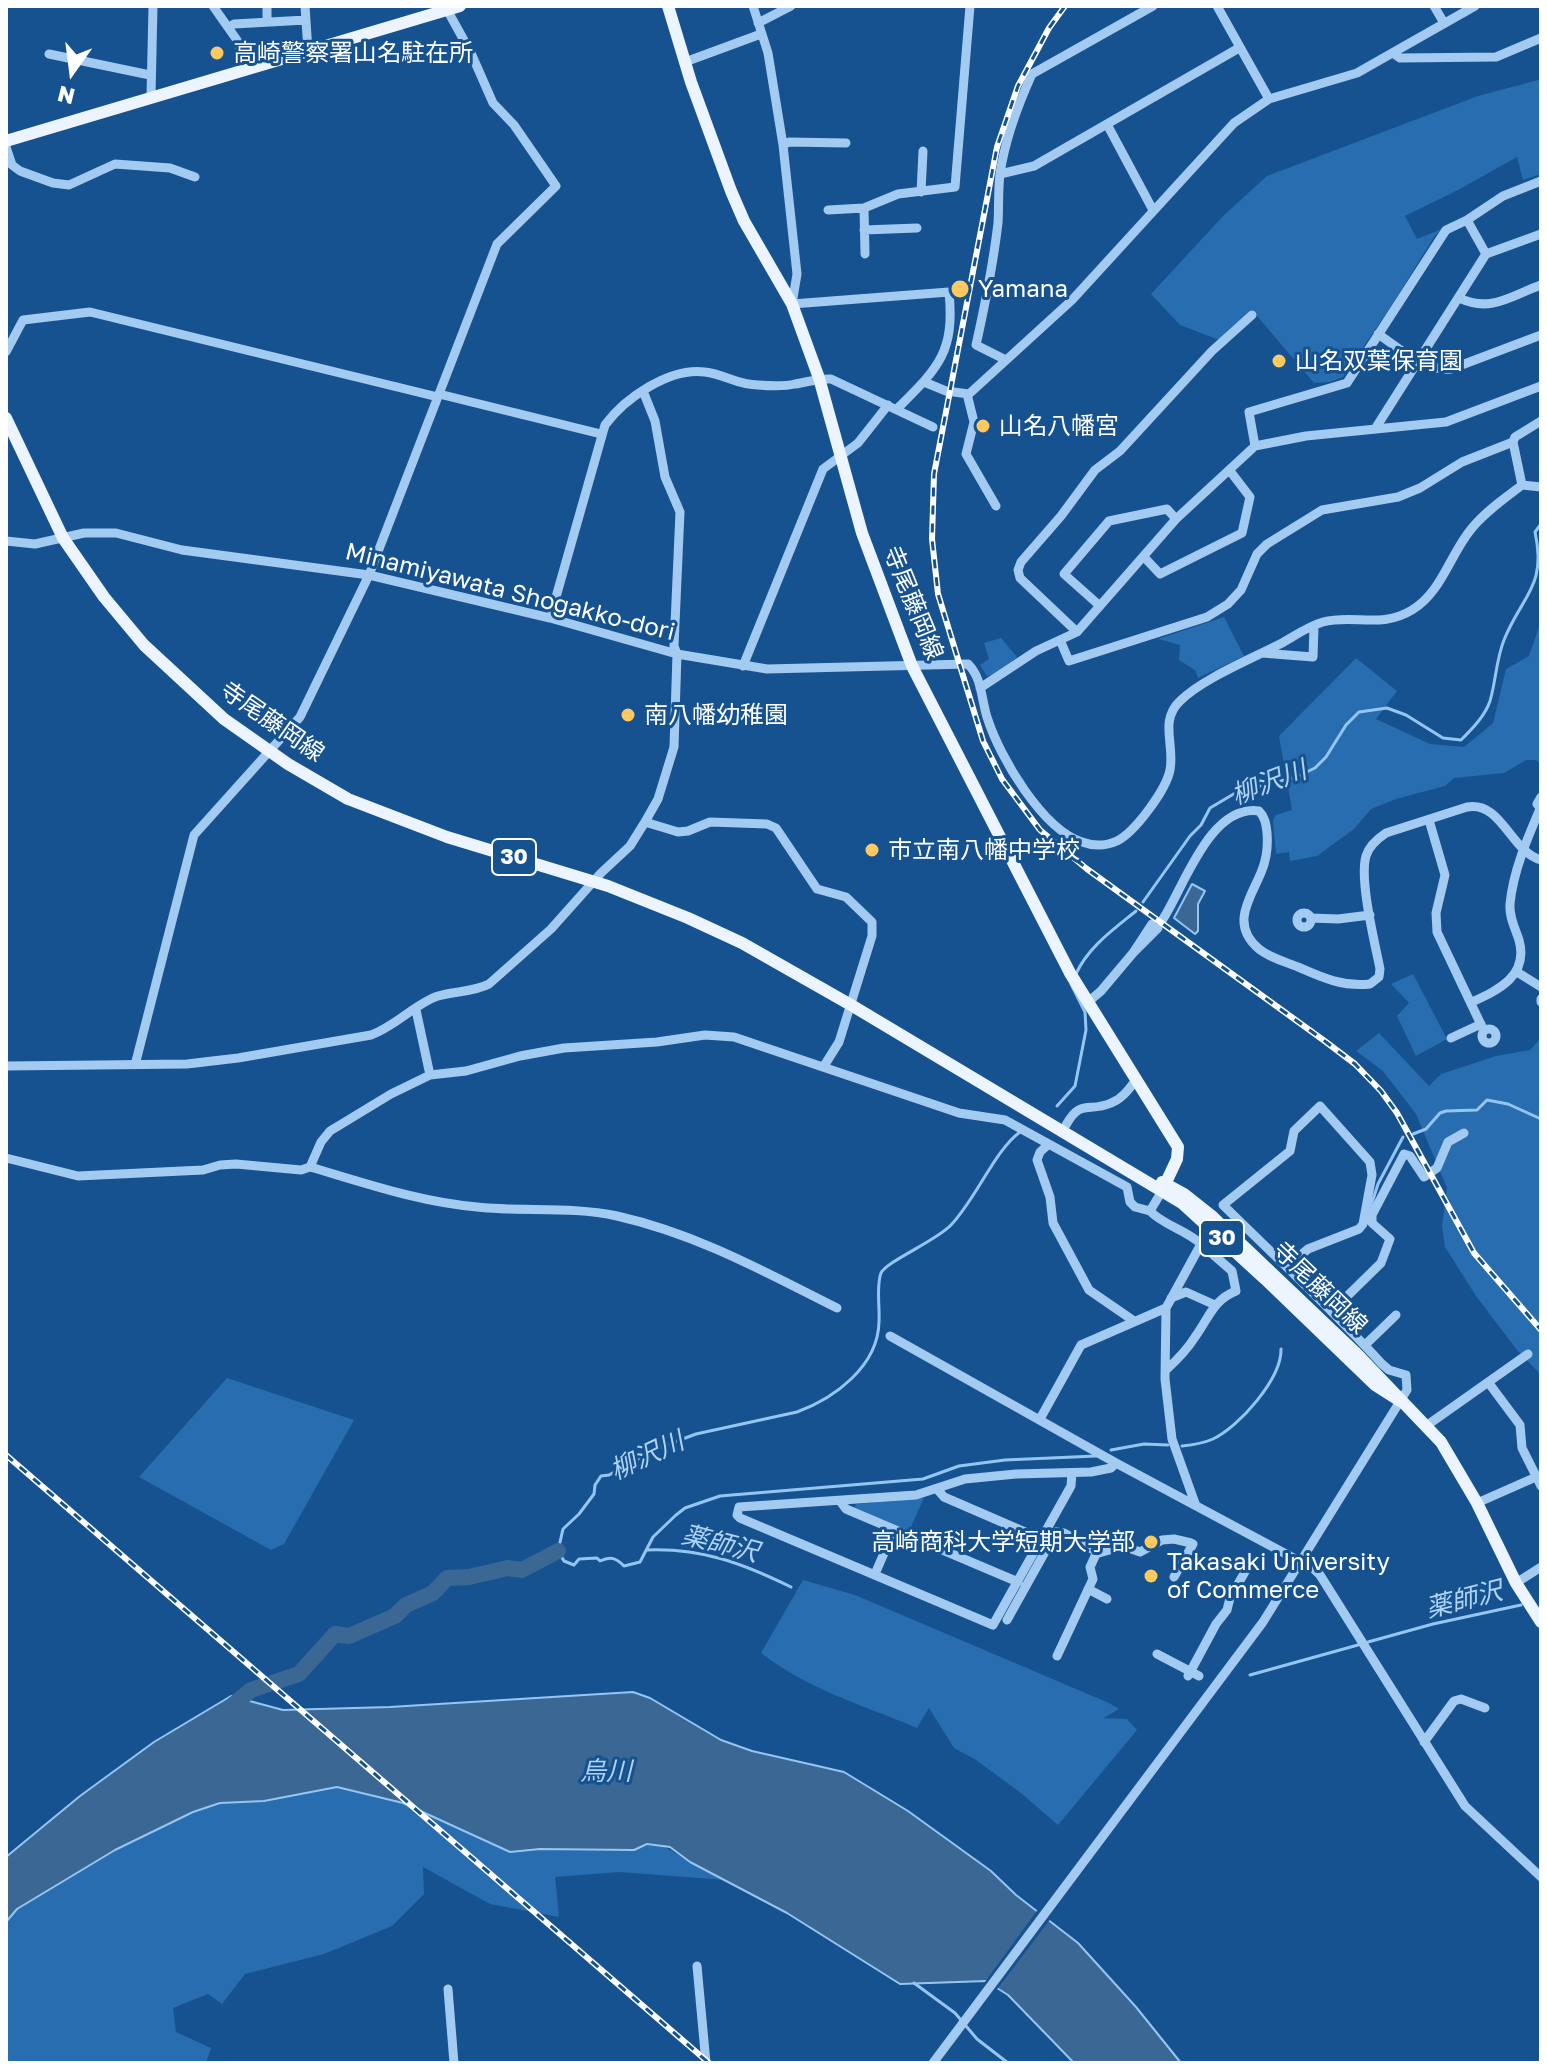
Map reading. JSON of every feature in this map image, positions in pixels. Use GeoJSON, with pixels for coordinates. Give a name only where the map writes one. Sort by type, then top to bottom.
{"type":"FeatureCollection","features":[{"type":"Feature","properties":{"kind":"main road","name":"寺尾藤岡線"},"geometry":{"type":"LineString","coordinates":[[668,6],[731,191],[744,221],[792,304],[819,378],[862,533],[912,666],[1074,978],[1178,1147],[1177,1159],[1164,1187]]}},
{"type":"Feature","properties":{"kind":"main road"},"geometry":{"type":"LineString","coordinates":[[6,141],[450,7]]}},
{"type":"Feature","properties":{"kind":"main road","name":"寺尾藤岡線"},"geometry":{"type":"LineString","coordinates":[[6,418],[63,538],[104,597],[144,645],[224,719],[269,751],[348,799],[396,819],[593,881],[742,943],[1164,1187]]}},
{"type":"Feature","properties":{"kind":"main road","name":"寺尾藤岡線"},"geometry":{"type":"LineString","coordinates":[[1020,1105],[1066,1125],[1164,1187],[1207,1224],[1375,1385],[1400,1401],[1426,1426],[1450,1455],[1516,1583],[1536,1607],[1541,1622]]}},
{"type":"Feature","properties":{"kind":"street"},"geometry":{"type":"LineString","coordinates":[[213,6],[239,43],[244,70]]}},
{"type":"Feature","properties":{"kind":"street"},"geometry":{"type":"LineString","coordinates":[[267,6],[267,22]]}},
{"type":"Feature","properties":{"kind":"street"},"geometry":{"type":"LineString","coordinates":[[305,6],[308,51]]}},
{"type":"Feature","properties":{"kind":"street"},"geometry":{"type":"LineString","coordinates":[[743,666],[823,469],[858,443],[893,407],[924,382],[949,342],[951,324],[949,292],[792,304],[797,274],[783,145],[774,78],[753,6]]}},
{"type":"Feature","properties":{"kind":"street"},"geometry":{"type":"LineString","coordinates":[[685,62],[760,28],[791,6]]}},
{"type":"Feature","properties":{"kind":"street"},"geometry":{"type":"LineString","coordinates":[[828,210],[864,208],[898,194],[955,187],[970,6]]}},
{"type":"Feature","properties":{"kind":"street"},"geometry":{"type":"LineString","coordinates":[[1004,359],[976,345],[998,221],[1000,174],[1017,109],[1032,74],[1153,6]]}},
{"type":"Feature","properties":{"kind":"street"},"geometry":{"type":"LineString","coordinates":[[1217,6],[1269,99]]}},
{"type":"Feature","properties":{"kind":"street"},"geometry":{"type":"LineString","coordinates":[[1434,6],[1444,23]]}},
{"type":"Feature","properties":{"kind":"street"},"geometry":{"type":"LineString","coordinates":[[967,394],[1072,300],[1234,123],[1269,99],[1357,73],[1475,6]]}},
{"type":"Feature","properties":{"kind":"street"},"geometry":{"type":"LineString","coordinates":[[135,1065],[194,835],[300,717],[369,575],[497,244],[556,186],[514,125],[493,103],[450,7]]}},
{"type":"Feature","properties":{"kind":"street"},"geometry":{"type":"LineString","coordinates":[[151,96],[156,8]]}},
{"type":"Feature","properties":{"kind":"street"},"geometry":{"type":"LineString","coordinates":[[229,27],[234,24],[306,20]]}},
{"type":"Feature","properties":{"kind":"street"},"geometry":{"type":"LineString","coordinates":[[1393,53],[1400,58],[1496,57],[1541,38]]}},
{"type":"Feature","properties":{"kind":"street"},"geometry":{"type":"LineString","coordinates":[[1000,174],[1034,166],[1239,48]]}},
{"type":"Feature","properties":{"kind":"street"},"geometry":{"type":"LineString","coordinates":[[49,54],[150,75]]}},
{"type":"Feature","properties":{"kind":"street"},"geometry":{"type":"LineString","coordinates":[[1108,126],[1153,210]]}},
{"type":"Feature","properties":{"kind":"street"},"geometry":{"type":"LineString","coordinates":[[783,145],[789,142],[846,143]]}},
{"type":"Feature","properties":{"kind":"street"},"geometry":{"type":"LineString","coordinates":[[6,147],[12,165],[53,183],[69,185],[115,164],[170,168],[195,177]]}},
{"type":"Feature","properties":{"kind":"street"},"geometry":{"type":"LineString","coordinates":[[921,192],[923,151]]}},
{"type":"Feature","properties":{"kind":"street"},"geometry":{"type":"LineString","coordinates":[[1255,446],[1249,412],[1347,383],[1446,230],[1503,196],[1541,181]]}},
{"type":"Feature","properties":{"kind":"street"},"geometry":{"type":"LineString","coordinates":[[864,208],[865,254]]}},
{"type":"Feature","properties":{"kind":"street"},"geometry":{"type":"LineString","coordinates":[[1467,220],[1486,254]]}},
{"type":"Feature","properties":{"kind":"street"},"geometry":{"type":"LineString","coordinates":[[864,230],[917,228]]}},
{"type":"Feature","properties":{"kind":"street"},"geometry":{"type":"LineString","coordinates":[[1375,429],[1486,254],[1541,234]]}},
{"type":"Feature","properties":{"kind":"street"},"geometry":{"type":"LineString","coordinates":[[1459,298],[1485,306],[1541,285]]}},
{"type":"Feature","properties":{"kind":"street"},"geometry":{"type":"LineString","coordinates":[[6,352],[23,320],[90,312],[601,434]]}},
{"type":"Feature","properties":{"kind":"street"},"geometry":{"type":"LineString","coordinates":[[1077,632],[1020,578],[1018,570],[1021,562],[1095,470],[1120,451],[1212,351],[1252,315]]}},
{"type":"Feature","properties":{"kind":"street"},"geometry":{"type":"LineString","coordinates":[[1378,334],[1433,368],[1451,369],[1541,335]]}},
{"type":"Feature","properties":{"kind":"street"},"geometry":{"type":"LineString","coordinates":[[550,618],[601,434],[614,413],[643,391],[677,375],[697,372],[748,385],[783,386],[819,378],[831,379],[933,427]]}},
{"type":"Feature","properties":{"kind":"street"},"geometry":{"type":"LineString","coordinates":[[924,382],[946,391],[967,394]]}},
{"type":"Feature","properties":{"kind":"street"},"geometry":{"type":"LineString","coordinates":[[1541,386],[1446,422],[1306,436],[1255,446],[1176,519],[1077,632],[1036,651],[980,688],[982,704],[1000,751],[1012,773],[1051,820],[1075,840],[1109,844],[1129,832],[1161,793],[1171,759],[1168,722],[1173,708],[1191,691],[1324,622],[1381,622],[1413,610],[1441,579],[1470,529],[1522,485],[1541,487]]}},
{"type":"Feature","properties":{"kind":"street"},"geometry":{"type":"LineString","coordinates":[[6,1066],[187,1064],[238,1058],[386,1030],[437,996],[489,984],[551,929],[593,881],[630,846],[658,799],[674,747],[677,654],[674,646],[680,512],[665,477],[655,421],[643,391]]}},
{"type":"Feature","properties":{"kind":"street"},"geometry":{"type":"LineString","coordinates":[[967,394],[974,422],[966,454],[996,506]]}},
{"type":"Feature","properties":{"kind":"street"},"geometry":{"type":"LineString","coordinates":[[1522,485],[1513,442],[1515,437],[1541,421]]}},
{"type":"Feature","properties":{"kind":"street"},"geometry":{"type":"LineString","coordinates":[[1060,640],[1069,661],[1228,604],[1241,590],[1257,554],[1297,524],[1322,510],[1398,497],[1420,488],[1462,462],[1513,442]]}},
{"type":"Feature","properties":{"kind":"street"},"geometry":{"type":"LineString","coordinates":[[1144,557],[1160,574],[1242,533],[1250,497],[1230,471]]}},
{"type":"Feature","properties":{"kind":"street"},"geometry":{"type":"LineString","coordinates":[[1100,606],[1064,574],[1109,521],[1167,509],[1176,519]]}},
{"type":"Feature","properties":{"kind":"street","name":"Minamiyawata Shogakko-dori"},"geometry":{"type":"LineString","coordinates":[[6,541],[35,544],[99,532],[116,533],[182,550],[369,575],[550,618],[677,654],[743,666],[767,669],[968,664],[978,676],[980,688]]}},
{"type":"Feature","properties":{"kind":"street"},"geometry":{"type":"LineString","coordinates":[[1262,653],[1313,657],[1314,627]]}},
{"type":"Feature","properties":{"kind":"street"},"geometry":{"type":"LineString","coordinates":[[1472,1002],[1506,984],[1517,972],[1521,953],[1510,916],[1510,905],[1523,851],[1541,809],[1537,804],[1541,797]]}},
{"type":"Feature","properties":{"kind":"street"},"geometry":{"type":"LineString","coordinates":[[1088,1002],[1101,991],[1158,922],[1215,830],[1239,814],[1259,811],[1266,826],[1267,853],[1245,912],[1247,927],[1258,948],[1347,985],[1370,984],[1379,977],[1365,860],[1369,849],[1386,833],[1467,807],[1480,806],[1494,814],[1523,851],[1541,860]]}},
{"type":"Feature","properties":{"kind":"street"},"geometry":{"type":"LineString","coordinates":[[1429,820],[1445,873],[1436,913],[1437,932],[1483,1027],[1451,1038]]}},
{"type":"Feature","properties":{"kind":"street"},"geometry":{"type":"LineString","coordinates":[[645,822],[678,832],[710,822],[767,824],[776,828],[817,889],[846,897],[872,922],[872,936],[839,1042],[824,1066]]}},
{"type":"Feature","properties":{"kind":"street"},"geometry":{"type":"LineString","coordinates":[[1311,918],[1370,915]]}},
{"type":"Feature","properties":{"kind":"street"},"geometry":{"type":"LineString","coordinates":[[1517,972],[1541,987]]}},
{"type":"Feature","properties":{"kind":"street"},"geometry":{"type":"LineString","coordinates":[[416,1010],[430,1075]]}},
{"type":"Feature","properties":{"kind":"street"},"geometry":{"type":"LineString","coordinates":[[310,1167],[321,1142],[330,1131],[391,1094],[430,1075],[466,1071],[564,1048],[657,1042],[705,1035],[734,1037],[959,1113],[1005,1120],[1127,1187],[1130,1202],[1135,1207],[1150,1211],[1157,1218],[1189,1233],[1232,1271],[1236,1291],[1223,1296],[1215,1305],[1197,1335],[1166,1370]]}},
{"type":"Feature","properties":{"kind":"street"},"geometry":{"type":"LineString","coordinates":[[1066,1125],[1079,1108],[1109,1104],[1120,1098],[1136,1080]]}},
{"type":"Feature","properties":{"kind":"street"},"geometry":{"type":"LineString","coordinates":[[933,2063],[1263,1622],[1407,1390],[1406,1375],[1389,1370],[1223,1205],[1290,1151],[1294,1131],[1320,1106],[1370,1162],[1372,1175],[1368,1214],[1372,1223],[1390,1239],[1381,1263],[1332,1311]]}},
{"type":"Feature","properties":{"kind":"street"},"geometry":{"type":"LineString","coordinates":[[1287,1267],[1308,1249],[1359,1229],[1404,1154],[1410,1156],[1424,1177],[1437,1168],[1448,1142],[1464,1133]]}},
{"type":"Feature","properties":{"kind":"street"},"geometry":{"type":"LineString","coordinates":[[1049,1144],[1037,1160],[1050,1197],[1053,1223],[1089,1290],[1134,1321]]}},
{"type":"Feature","properties":{"kind":"street"},"geometry":{"type":"LineString","coordinates":[[6,1158],[78,1176],[203,1170],[220,1165],[301,1170],[310,1167],[416,1198],[478,1208],[557,1209],[613,1215],[678,1232],[721,1249],[837,1308]]}},
{"type":"Feature","properties":{"kind":"street"},"geometry":{"type":"LineString","coordinates":[[1150,1211],[1164,1187]]}},
{"type":"Feature","properties":{"kind":"street"},"geometry":{"type":"LineString","coordinates":[[1196,1506],[1172,1439],[1166,1370],[1168,1303],[1201,1244]]}},
{"type":"Feature","properties":{"kind":"street"},"geometry":{"type":"LineString","coordinates":[[1040,1419],[1081,1345],[1134,1321],[1186,1292],[1215,1305]]}},
{"type":"Feature","properties":{"kind":"street"},"geometry":{"type":"LineString","coordinates":[[1365,1345],[1396,1315]]}},
{"type":"Feature","properties":{"kind":"street"},"geometry":{"type":"LineString","coordinates":[[890,1336],[1116,1463],[1314,1569],[1465,1806],[1541,1877]]}},
{"type":"Feature","properties":{"kind":"street"},"geometry":{"type":"LineString","coordinates":[[1426,1426],[1528,1354]]}},
{"type":"Feature","properties":{"kind":"street"},"geometry":{"type":"LineString","coordinates":[[1477,1503],[1538,1482],[1522,1448],[1520,1425],[1488,1382]]}},
{"type":"Feature","properties":{"kind":"street"},"geometry":{"type":"LineString","coordinates":[[1072,1473],[1071,1486],[993,1625],[737,1515],[739,1507],[916,1495],[965,1479],[1107,1470],[1116,1463]]}},
{"type":"Feature","properties":{"kind":"street"},"geometry":{"type":"LineString","coordinates":[[937,1489],[944,1497],[1041,1539]]}},
{"type":"Feature","properties":{"kind":"street"},"geometry":{"type":"LineString","coordinates":[[840,1501],[846,1509],[1018,1582]]}},
{"type":"Feature","properties":{"kind":"street"},"geometry":{"type":"LineString","coordinates":[[875,1574],[894,1530]]}},
{"type":"Feature","properties":{"kind":"street"},"geometry":{"type":"LineString","coordinates":[[1007,1620],[1056,1532],[1103,1553],[1123,1546],[1140,1552],[1162,1540],[1183,1540],[1193,1544],[1174,1577]]}},
{"type":"Feature","properties":{"kind":"street"},"geometry":{"type":"LineString","coordinates":[[1057,1656],[1079,1615],[1078,1607],[1093,1579],[1090,1567],[1097,1552]]}},
{"type":"Feature","properties":{"kind":"street"},"geometry":{"type":"LineString","coordinates":[[1516,1583],[1541,1567]]}},
{"type":"Feature","properties":{"kind":"street"},"geometry":{"type":"LineString","coordinates":[[1157,1654],[1192,1675],[1246,1570]]}},
{"type":"Feature","properties":{"kind":"street"},"geometry":{"type":"LineString","coordinates":[[1088,1589],[1107,1599]]}},
{"type":"Feature","properties":{"kind":"street"},"geometry":{"type":"LineString","coordinates":[[1424,1742],[1454,1701],[1461,1699],[1485,1708]]}},
{"type":"Feature","properties":{"kind":"street"},"geometry":{"type":"LineString","coordinates":[[697,1966],[706,2063]]}},
{"type":"Feature","properties":{"kind":"street"},"geometry":{"type":"LineString","coordinates":[[448,1989],[454,2063]]}},
{"type":"Feature","properties":{"kind":"shaded area"},"geometry":{"type":"Polygon","coordinates":[[[1538,80],[1541,82],[1541,174],[1523,180],[1517,157],[1405,216],[1417,239],[1442,229],[1343,377],[1314,383],[1252,310],[1219,340],[1180,325],[1151,294],[1224,215],[1267,176],[1478,96],[1538,80]]]}},
{"type":"Feature","properties":{"kind":"shaded area"},"geometry":{"type":"Polygon","coordinates":[[[1224,617],[1244,656],[1198,678],[1195,670],[1179,660],[1180,645],[1158,639],[1224,617]]]}},
{"type":"Feature","properties":{"kind":"shaded area"},"geometry":{"type":"Polygon","coordinates":[[[1541,621],[1541,764],[1536,760],[1526,760],[1504,773],[1454,778],[1445,786],[1371,809],[1354,829],[1317,856],[1290,861],[1289,852],[1276,854],[1273,820],[1276,815],[1292,810],[1279,736],[1356,658],[1397,691],[1376,719],[1430,744],[1464,747],[1493,723],[1506,669],[1529,656],[1541,621]]]}},
{"type":"Feature","properties":{"kind":"shaded area"},"geometry":{"type":"Polygon","coordinates":[[[1001,638],[1017,657],[998,674],[987,676],[980,665],[989,659],[984,643],[1001,638]]]}},
{"type":"Feature","properties":{"kind":"shaded area"},"geometry":{"type":"Polygon","coordinates":[[[1413,974],[1447,1039],[1416,1056],[1397,1016],[1409,1003],[1391,984],[1413,974]]]}},
{"type":"Feature","properties":{"kind":"shaded area"},"geometry":{"type":"Polygon","coordinates":[[[1379,1033],[1429,1086],[1441,1074],[1496,1056],[1530,1050],[1541,1038],[1541,1375],[1517,1350],[1476,1296],[1445,1247],[1442,1226],[1447,1188],[1416,1114],[1383,1071],[1356,1051],[1379,1033]]]}},
{"type":"Feature","properties":{"kind":"shaded area"},"geometry":{"type":"Polygon","coordinates":[[[227,1378],[354,1420],[284,1544],[271,1550],[139,1477],[227,1378]]]}},
{"type":"Feature","properties":{"kind":"shaded area"},"geometry":{"type":"Polygon","coordinates":[[[924,1498],[909,1531],[855,1508],[856,1504],[924,1498]]]}},
{"type":"Feature","properties":{"kind":"shaded area"},"geometry":{"type":"Polygon","coordinates":[[[803,1580],[855,1595],[1109,1703],[1119,1709],[1104,1718],[1127,1719],[1137,1730],[1058,1825],[1021,1793],[954,1748],[929,1708],[917,1728],[797,1677],[761,1653],[803,1580]]]}},
{"type":"Feature","properties":{"kind":"shaded area"},"geometry":{"type":"Polygon","coordinates":[[[337,1787],[403,1803],[510,1852],[540,1849],[634,1850],[658,1845],[726,1880],[619,1872],[555,1877],[559,1917],[490,1904],[423,1867],[424,1894],[392,1926],[324,1954],[245,1974],[222,2004],[208,1994],[173,2008],[176,2032],[211,2048],[206,2063],[6,2063],[6,1922],[17,1909],[115,1850],[193,1812],[220,1803],[264,1801],[337,1787]]]}},
{"type":"Feature","properties":{"kind":"water"},"geometry":{"type":"Polygon","coordinates":[[[1192,884],[1205,891],[1198,904],[1198,931],[1195,934],[1174,918],[1192,884]]]}},
{"type":"Feature","properties":{"kind":"water","name":"烏川"},"geometry":{"type":"Polygon","coordinates":[[[633,1692],[650,1698],[721,1740],[752,1751],[844,1772],[908,1811],[991,1871],[1016,1895],[1078,1943],[1181,2063],[1074,2063],[1008,1995],[986,1981],[900,1984],[787,1913],[690,1862],[670,1847],[647,1844],[634,1850],[540,1849],[510,1852],[403,1803],[337,1787],[264,1801],[220,1803],[193,1812],[115,1850],[17,1909],[6,1922],[6,1857],[80,1796],[154,1742],[231,1696],[283,1710],[390,1707],[633,1692]]]}},
{"type":"Feature","properties":{"kind":"pier"},"geometry":{"type":"Polygon","coordinates":[[[1039,1908],[1052,1917],[995,1992],[982,1986],[1039,1908]]]}},
{"type":"Feature","properties":{"kind":"waterway","name":"柳沢川"},"geometry":{"type":"LineString","coordinates":[[1143,902],[1201,825],[1210,808],[1237,792],[1296,777],[1315,768],[1359,712],[1387,708],[1406,715],[1443,738],[1461,740],[1488,707],[1504,640],[1535,578],[1538,566],[1535,532],[1541,524]]}},
{"type":"Feature","properties":{"kind":"waterway","name":"柳沢川"},"geometry":{"type":"LineString","coordinates":[[1076,974],[1094,947],[1136,911]]}},
{"type":"Feature","properties":{"kind":"waterway","name":"柳沢川"},"geometry":{"type":"LineString","coordinates":[[1057,1106],[1075,1086],[1086,1030],[1085,1012],[1071,984]]}},
{"type":"Feature","properties":{"kind":"waterway"},"geometry":{"type":"LineString","coordinates":[[1413,1134],[1426,1129],[1440,1113],[1477,1110],[1487,1100],[1508,1104],[1541,1119]]}},
{"type":"Feature","properties":{"kind":"waterway","name":"柳沢川"},"geometry":{"type":"LineString","coordinates":[[1020,1132],[1002,1150],[951,1225],[881,1273],[877,1338],[863,1366],[852,1378],[826,1398],[797,1412],[696,1434],[656,1449],[609,1475],[601,1476],[594,1494],[563,1529],[558,1551],[564,1561],[574,1565],[579,1559],[597,1558],[600,1561],[613,1559],[624,1566],[640,1562],[653,1537],[685,1508],[720,1496],[923,1479],[959,1466],[1005,1460],[1096,1456]]}},
{"type":"Feature","properties":{"kind":"waterway"},"geometry":{"type":"LineString","coordinates":[[1371,1206],[1378,1184],[1403,1137]]}},
{"type":"Feature","properties":{"kind":"waterway"},"geometry":{"type":"LineString","coordinates":[[1182,1446],[1213,1439],[1235,1424],[1267,1387],[1281,1349]]}},
{"type":"Feature","properties":{"kind":"waterway"},"geometry":{"type":"LineString","coordinates":[[1111,1450],[1144,1444],[1168,1445]]}},
{"type":"Feature","properties":{"kind":"waterway","name":"薬師沢"},"geometry":{"type":"LineString","coordinates":[[647,1550],[704,1554],[756,1571],[791,1587]]}},
{"type":"Feature","properties":{"kind":"waterway","name":"柳沢川"},"geometry":{"type":"LineString","coordinates":[[226,1711],[251,1690],[299,1674],[335,1634],[349,1636],[395,1616],[406,1605],[433,1593],[447,1578],[469,1577],[508,1568],[522,1570],[558,1551]]}},
{"type":"Feature","properties":{"kind":"waterway","name":"薬師沢"},"geometry":{"type":"LineString","coordinates":[[1368,1642],[1521,1605]]}},
{"type":"Feature","properties":{"kind":"waterway","name":"薬師沢"},"geometry":{"type":"LineString","coordinates":[[1250,1675],[1358,1645]]}},
{"type":"Feature","properties":{"kind":"waterway"},"geometry":{"type":"LineString","coordinates":[[914,1983],[955,2013],[977,2039],[1008,2063]]}},
{"type":"Feature","properties":{"kind":"railway"},"geometry":{"type":"LineString","coordinates":[[1065,6],[1049,28],[1018,86],[997,147],[934,474],[932,539],[938,594],[983,741],[1002,779],[1040,830],[1087,869],[1355,1064],[1381,1091],[1397,1113],[1474,1253],[1541,1330]]}},
{"type":"Feature","properties":{"kind":"railway"},"geometry":{"type":"LineString","coordinates":[[6,1455],[709,2063]]}},
{"type":"Feature","properties":{"kind":"place","name":"高崎警察署山名駐在所"},"geometry":{"type":"Point","coordinates":[217,53]}},
{"type":"Feature","properties":{"kind":"place","name":"Yamana"},"geometry":{"type":"Point","coordinates":[960,289]}},
{"type":"Feature","properties":{"kind":"place","name":"山名双葉保育園"},"geometry":{"type":"Point","coordinates":[1279,361]}},
{"type":"Feature","properties":{"kind":"place","name":"山名八幡宮"},"geometry":{"type":"Point","coordinates":[983,426]}},
{"type":"Feature","properties":{"kind":"place","name":"南八幡幼稚園"},"geometry":{"type":"Point","coordinates":[628,715]}},
{"type":"Feature","properties":{"kind":"place","name":"市立南八幡中学校"},"geometry":{"type":"Point","coordinates":[872,850]}},
{"type":"Feature","properties":{"kind":"place","name":"高崎商科大学短期大学部"},"geometry":{"type":"Point","coordinates":[1151,1542]}},
{"type":"Feature","properties":{"kind":"place","name":"Takasaki University of Commerce"},"geometry":{"type":"Point","coordinates":[1151,1576]}}]}
